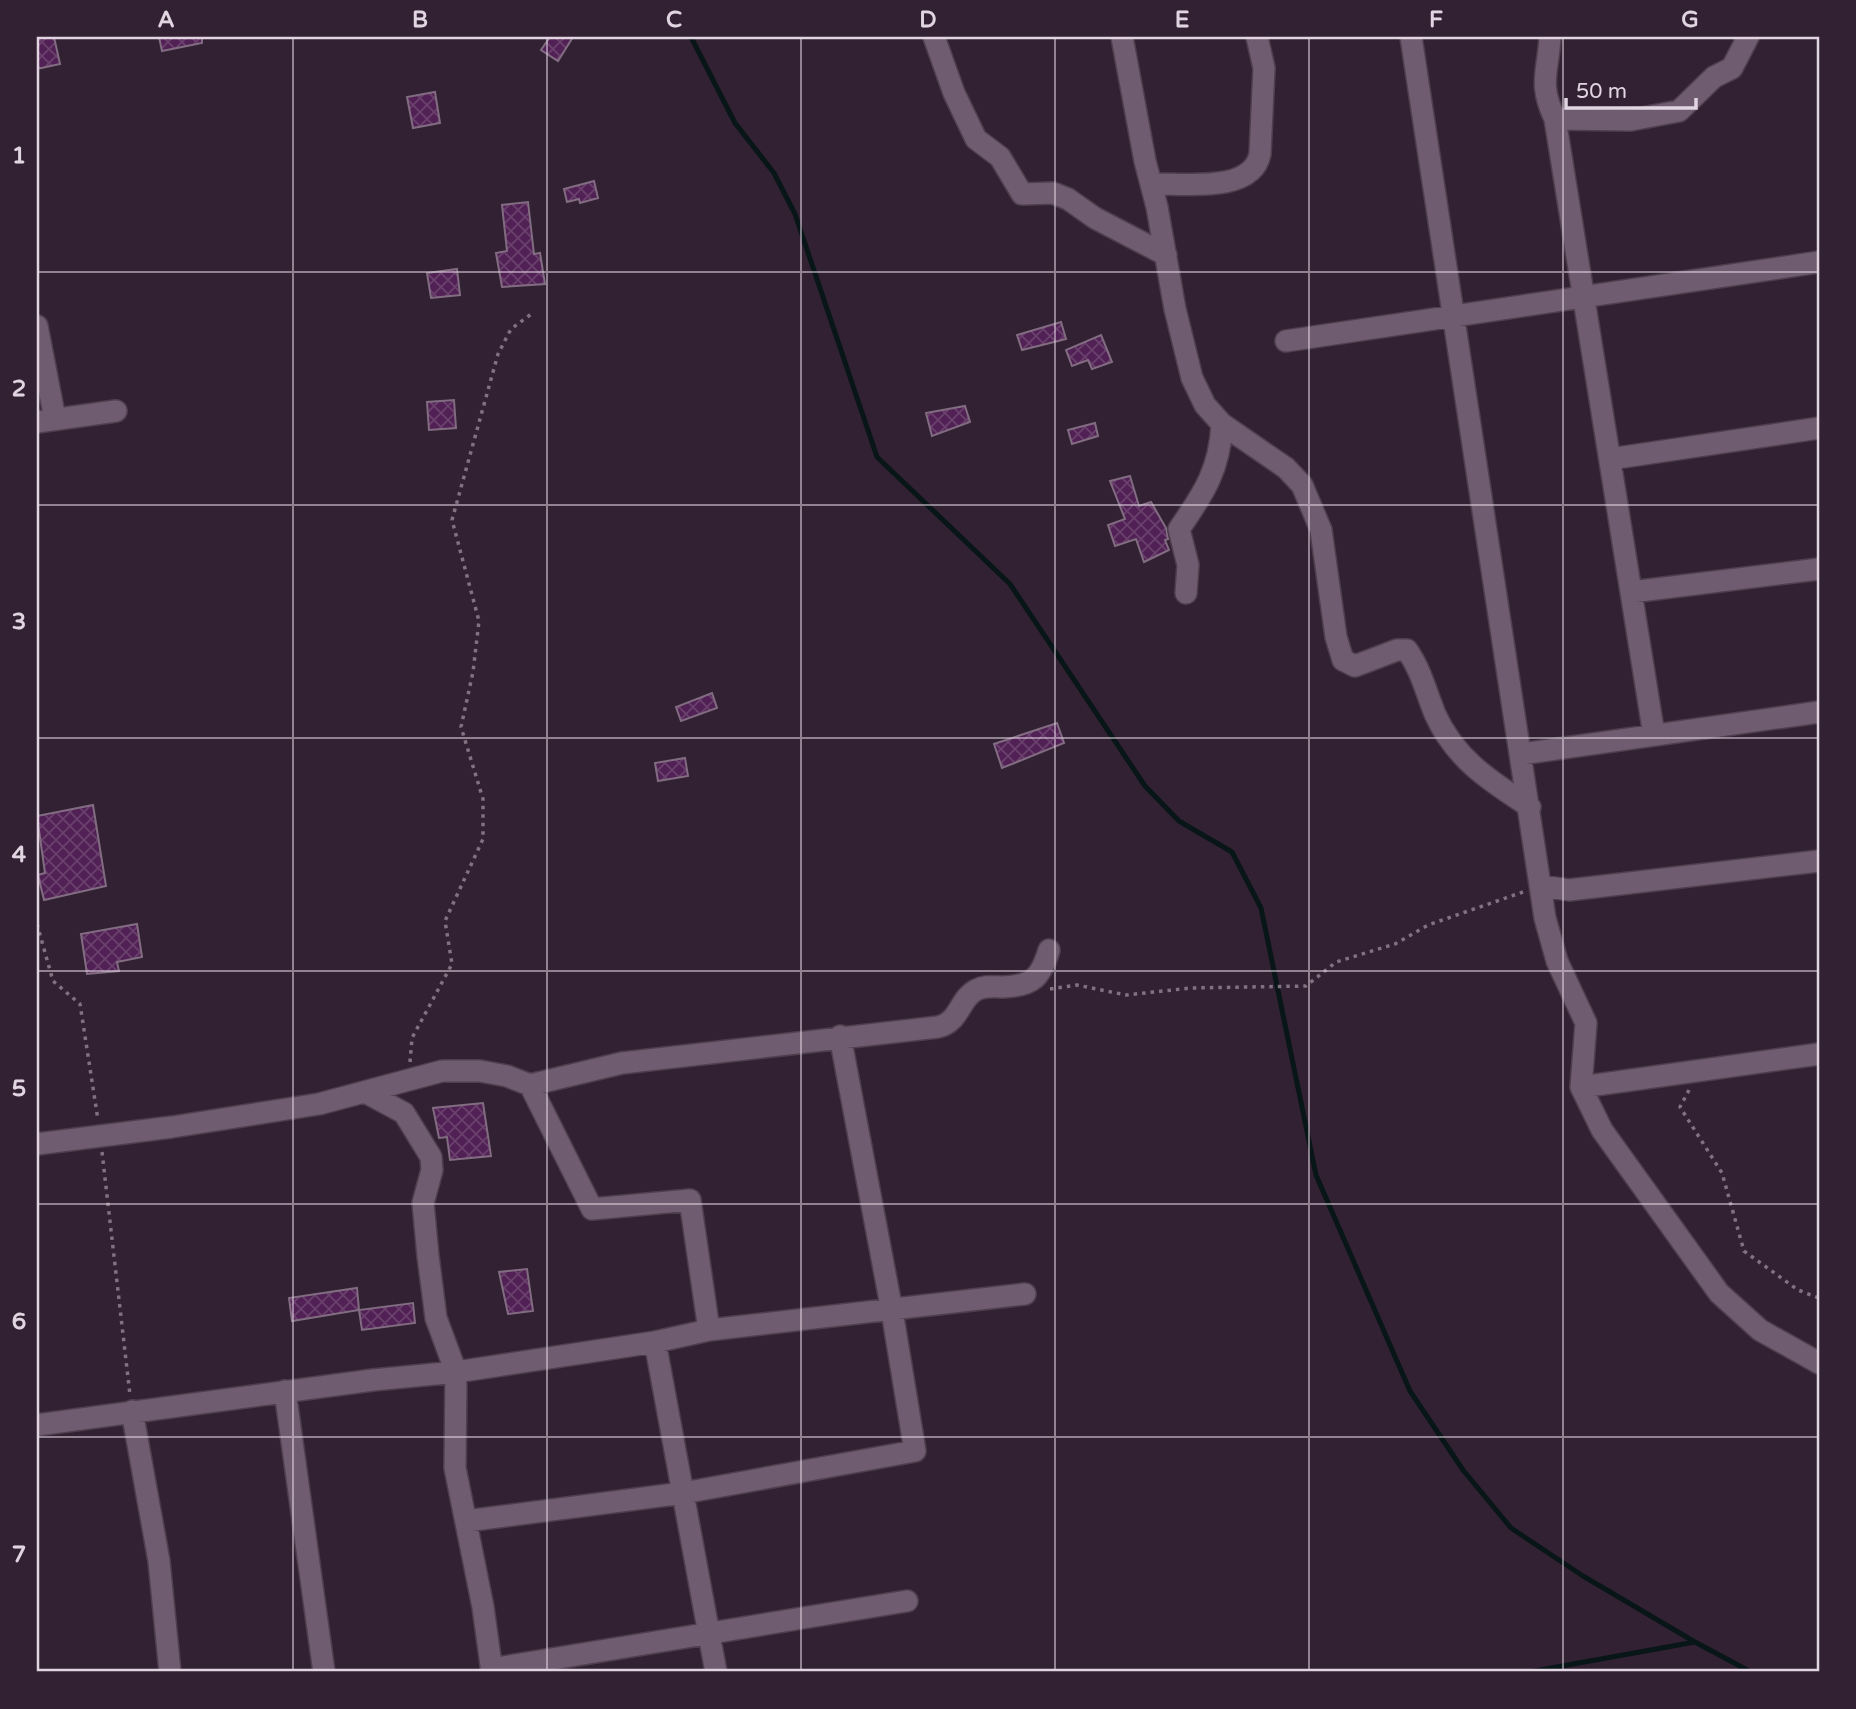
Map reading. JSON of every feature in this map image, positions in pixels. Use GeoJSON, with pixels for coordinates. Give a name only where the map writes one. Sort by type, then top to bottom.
{"type":"FeatureCollection","features":[{"type":"Feature","properties":{"kind":"street"},"geometry":{"type":"LineString","coordinates":[[934,37],[954,93],[976,139],[1000,157],[1022,194],[1040,191],[1060,196],[1095,218],[1166,255]]}},
{"type":"Feature","properties":{"kind":"street"},"geometry":{"type":"LineString","coordinates":[[1122,37],[1192,378],[1205,405],[1222,424],[1286,468],[1302,485],[1321,530],[1336,637],[1343,660],[1356,666],[1397,650],[1407,650],[1422,674],[1445,733],[1459,753],[1482,776],[1530,807]]}},
{"type":"Feature","properties":{"kind":"street"},"geometry":{"type":"LineString","coordinates":[[1151,184],[1221,184],[1246,176],[1256,166],[1260,154],[1264,68],[1257,37]]}},
{"type":"Feature","properties":{"kind":"street"},"geometry":{"type":"LineString","coordinates":[[1411,37],[1545,918],[1556,961],[1586,1023],[1581,1087],[1602,1130],[1626,1161],[1632,1176],[1653,1198],[1719,1293],[1760,1330],[1819,1363]]}},
{"type":"Feature","properties":{"kind":"street"},"geometry":{"type":"LineString","coordinates":[[1550,37],[1543,80],[1555,119],[1654,735]]}},
{"type":"Feature","properties":{"kind":"street"},"geometry":{"type":"LineString","coordinates":[[1555,119],[1650,119],[1679,111],[1714,77],[1732,68],[1748,37]]}},
{"type":"Feature","properties":{"kind":"street"},"geometry":{"type":"LineString","coordinates":[[1286,341],[1819,262]]}},
{"type":"Feature","properties":{"kind":"street"},"geometry":{"type":"LineString","coordinates":[[37,326],[46,421],[116,411]]}},
{"type":"Feature","properties":{"kind":"street"},"geometry":{"type":"LineString","coordinates":[[1186,593],[1188,565],[1179,529],[1208,487],[1220,445],[1222,424]]}},
{"type":"Feature","properties":{"kind":"street"},"geometry":{"type":"LineString","coordinates":[[1610,459],[1819,428]]}},
{"type":"Feature","properties":{"kind":"street"},"geometry":{"type":"LineString","coordinates":[[1631,592],[1819,569]]}},
{"type":"Feature","properties":{"kind":"street"},"geometry":{"type":"LineString","coordinates":[[1521,754],[1819,712]]}},
{"type":"Feature","properties":{"kind":"street"},"geometry":{"type":"LineString","coordinates":[[1542,886],[1569,890],[1819,861]]}},
{"type":"Feature","properties":{"kind":"street"},"geometry":{"type":"LineString","coordinates":[[37,1144],[319,1104],[442,1071],[480,1071],[507,1076],[530,1085],[622,1063],[946,1025],[953,1020],[969,995],[980,988],[1007,987],[1035,980],[1042,973],[1049,950]]}},
{"type":"Feature","properties":{"kind":"street"},"geometry":{"type":"LineString","coordinates":[[466,1521],[683,1493],[915,1451],[892,1311],[840,1036]]}},
{"type":"Feature","properties":{"kind":"street"},"geometry":{"type":"LineString","coordinates":[[1581,1087],[1819,1054]]}},
{"type":"Feature","properties":{"kind":"street"},"geometry":{"type":"LineString","coordinates":[[530,1085],[592,1209],[690,1200],[709,1330]]}},
{"type":"Feature","properties":{"kind":"street"},"geometry":{"type":"LineString","coordinates":[[365,1092],[404,1113],[430,1157],[432,1170],[423,1203],[428,1256],[436,1318],[456,1372],[455,1468],[491,1670],[907,1601]]}},
{"type":"Feature","properties":{"kind":"street"},"geometry":{"type":"LineString","coordinates":[[37,1425],[285,1391],[456,1372],[654,1342],[709,1330],[1025,1294]]}},
{"type":"Feature","properties":{"kind":"street"},"geometry":{"type":"LineString","coordinates":[[654,1342],[716,1672]]}},
{"type":"Feature","properties":{"kind":"street"},"geometry":{"type":"LineString","coordinates":[[285,1391],[324,1672]]}},
{"type":"Feature","properties":{"kind":"street"},"geometry":{"type":"LineString","coordinates":[[132,1411],[159,1561],[170,1672]]}},
{"type":"Feature","properties":{"kind":"path"},"geometry":{"type":"LineString","coordinates":[[409,1078],[412,1038],[452,964],[445,920],[483,839],[483,799],[461,727],[473,672],[479,621],[452,520],[498,354],[510,329],[534,312]]}},
{"type":"Feature","properties":{"kind":"path"},"geometry":{"type":"LineString","coordinates":[[1035,980],[1044,990],[1077,985],[1126,995],[1191,988],[1306,986],[1336,961],[1395,944],[1428,925],[1542,886]]}},
{"type":"Feature","properties":{"kind":"path"},"geometry":{"type":"LineString","coordinates":[[37,924],[53,981],[80,1004],[100,1136],[132,1411]]}},
{"type":"Feature","properties":{"kind":"path"},"geometry":{"type":"LineString","coordinates":[[1690,1073],[1691,1086],[1680,1107],[1722,1173],[1744,1251],[1798,1290],[1819,1298]]}},
{"type":"Feature","properties":{"kind":"building"},"geometry":{"type":"Polygon","coordinates":[[[37,37],[54,37],[60,64],[37,69],[37,37]]]}},
{"type":"Feature","properties":{"kind":"building"},"geometry":{"type":"Polygon","coordinates":[[[159,37],[202,37],[202,43],[162,51],[159,37]]]}},
{"type":"Feature","properties":{"kind":"building"},"geometry":{"type":"Polygon","coordinates":[[[550,37],[573,37],[558,61],[541,50],[550,37]]]}},
{"type":"Feature","properties":{"kind":"building"},"geometry":{"type":"Polygon","coordinates":[[[435,92],[440,123],[413,128],[407,97],[435,92]]]}},
{"type":"Feature","properties":{"kind":"building"},"geometry":{"type":"Polygon","coordinates":[[[594,181],[598,198],[580,203],[579,199],[567,202],[564,189],[594,181]]]}},
{"type":"Feature","properties":{"kind":"building"},"geometry":{"type":"Polygon","coordinates":[[[528,202],[534,254],[540,253],[545,284],[502,287],[496,253],[507,251],[502,205],[528,202]]]}},
{"type":"Feature","properties":{"kind":"building"},"geometry":{"type":"Polygon","coordinates":[[[457,269],[460,295],[431,298],[427,273],[457,269]]]}},
{"type":"Feature","properties":{"kind":"building"},"geometry":{"type":"Polygon","coordinates":[[[1061,322],[1066,339],[1022,350],[1017,335],[1061,322]]]}},
{"type":"Feature","properties":{"kind":"building"},"geometry":{"type":"Polygon","coordinates":[[[1101,335],[1112,362],[1092,369],[1088,360],[1072,366],[1066,350],[1101,335]]]}},
{"type":"Feature","properties":{"kind":"building"},"geometry":{"type":"Polygon","coordinates":[[[454,400],[456,428],[429,430],[427,402],[454,400]]]}},
{"type":"Feature","properties":{"kind":"building"},"geometry":{"type":"Polygon","coordinates":[[[965,406],[970,422],[932,436],[926,413],[965,406]]]}},
{"type":"Feature","properties":{"kind":"building"},"geometry":{"type":"Polygon","coordinates":[[[1095,423],[1098,436],[1072,444],[1068,430],[1095,423]]]}},
{"type":"Feature","properties":{"kind":"building"},"geometry":{"type":"Polygon","coordinates":[[[1130,476],[1139,506],[1151,502],[1166,528],[1168,539],[1165,540],[1169,550],[1144,562],[1136,539],[1115,546],[1108,525],[1125,519],[1110,481],[1130,476]]]}},
{"type":"Feature","properties":{"kind":"building"},"geometry":{"type":"Polygon","coordinates":[[[712,693],[717,708],[681,721],[676,707],[712,693]]]}},
{"type":"Feature","properties":{"kind":"building"},"geometry":{"type":"Polygon","coordinates":[[[1057,723],[1064,743],[1002,768],[994,744],[1057,723]]]}},
{"type":"Feature","properties":{"kind":"building"},"geometry":{"type":"Polygon","coordinates":[[[685,758],[688,776],[658,781],[655,763],[685,758]]]}},
{"type":"Feature","properties":{"kind":"building"},"geometry":{"type":"Polygon","coordinates":[[[93,805],[106,886],[44,900],[38,875],[45,873],[37,816],[93,805]]]}},
{"type":"Feature","properties":{"kind":"building"},"geometry":{"type":"Polygon","coordinates":[[[137,924],[142,957],[117,962],[119,971],[87,974],[81,934],[137,924]]]}},
{"type":"Feature","properties":{"kind":"building"},"geometry":{"type":"Polygon","coordinates":[[[483,1103],[491,1156],[450,1160],[447,1137],[439,1138],[433,1108],[483,1103]]]}},
{"type":"Feature","properties":{"kind":"building"},"geometry":{"type":"Polygon","coordinates":[[[527,1269],[533,1311],[508,1314],[499,1272],[527,1269]]]}},
{"type":"Feature","properties":{"kind":"building"},"geometry":{"type":"Polygon","coordinates":[[[357,1288],[359,1310],[292,1321],[289,1298],[357,1288]]]}},
{"type":"Feature","properties":{"kind":"building"},"geometry":{"type":"Polygon","coordinates":[[[413,1303],[415,1323],[362,1330],[359,1310],[413,1303]]]}},
{"type":"Feature","properties":{"kind":"waterway"},"geometry":{"type":"LineString","coordinates":[[691,37],[735,123],[774,173],[795,214],[877,457],[1010,584],[1145,786],[1179,821],[1232,852],[1261,908],[1316,1175],[1410,1391],[1463,1470],[1511,1528],[1583,1576],[1695,1642]]}},
{"type":"Feature","properties":{"kind":"waterway"},"geometry":{"type":"LineString","coordinates":[[1529,1672],[1695,1642],[1751,1672]]}}]}
